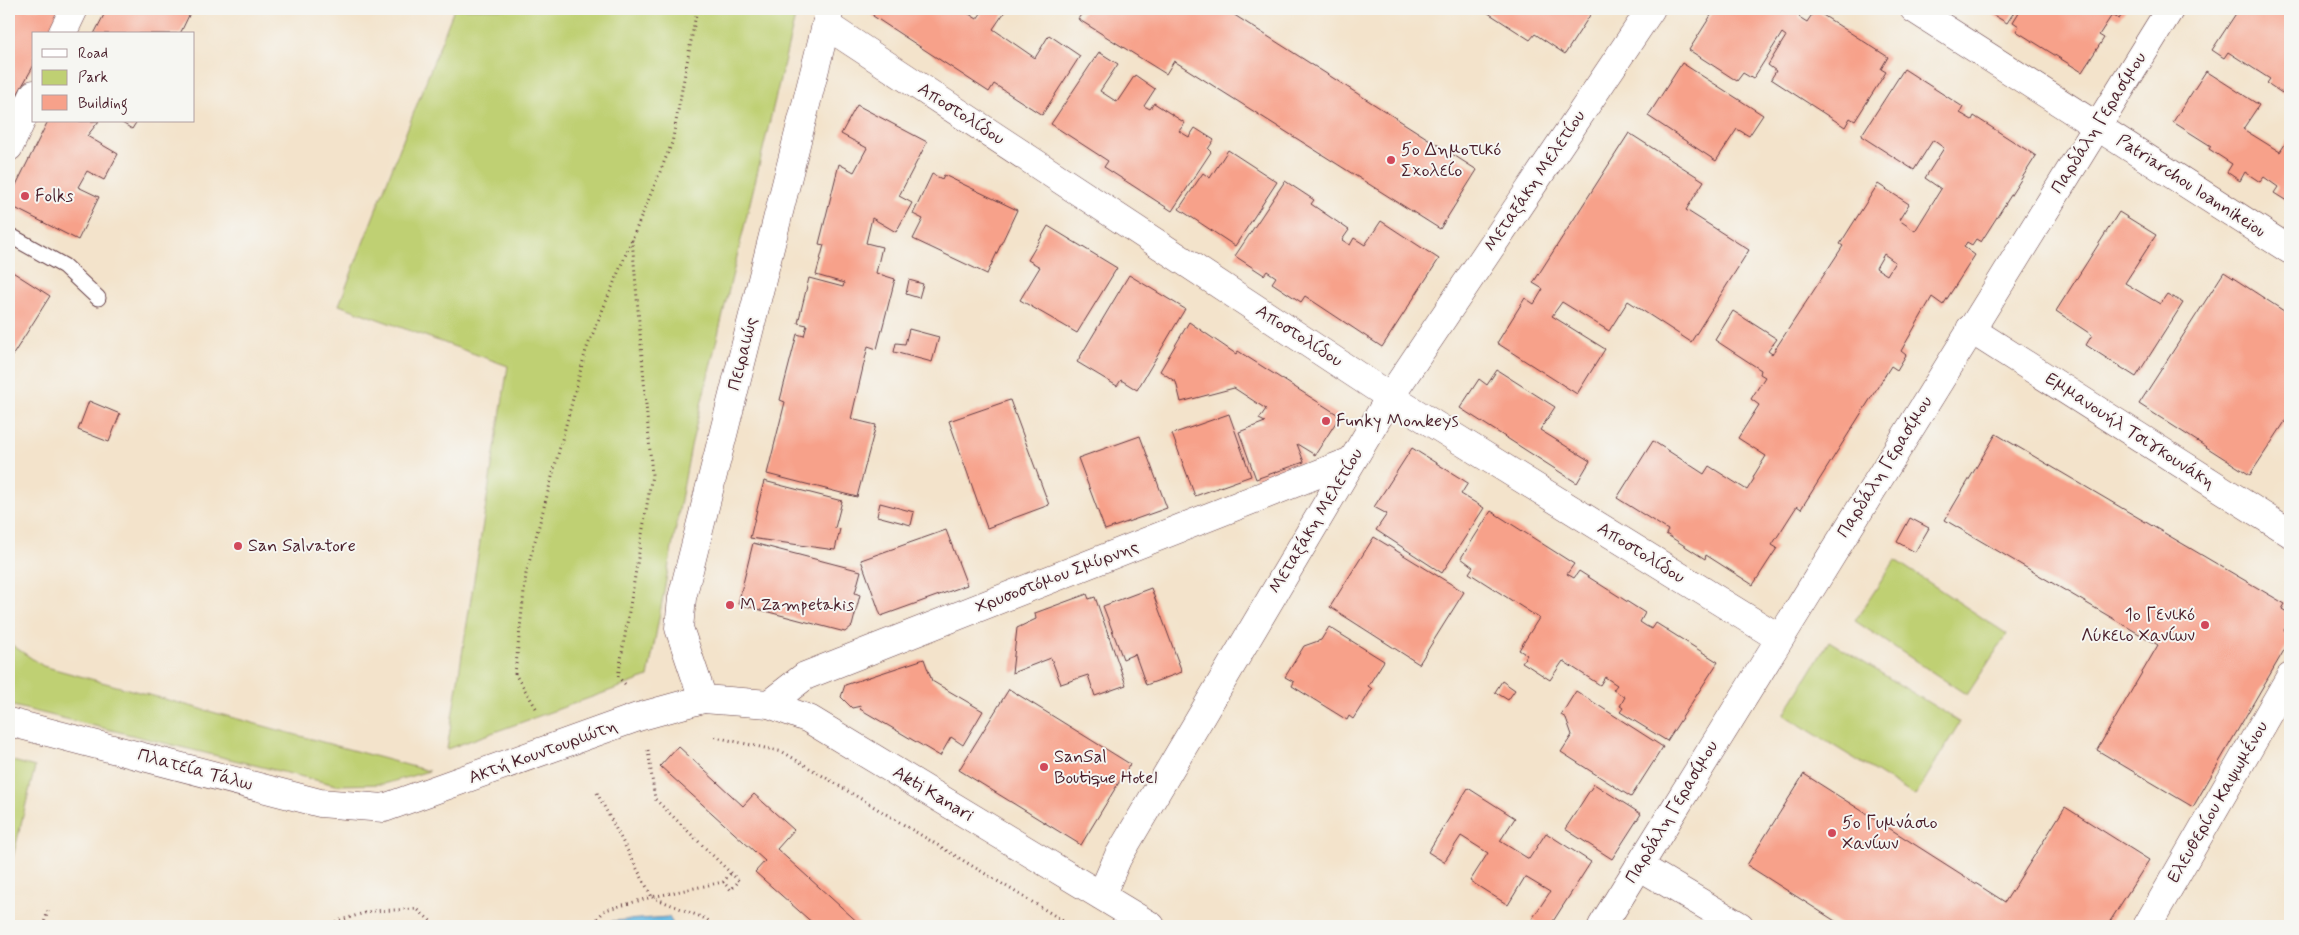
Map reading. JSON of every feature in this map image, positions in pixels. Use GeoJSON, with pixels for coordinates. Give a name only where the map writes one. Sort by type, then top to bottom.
{"type":"FeatureCollection","features":[{"type":"Feature","properties":{"kind":"street"},"geometry":{"type":"LineString","coordinates":[[63,32],[74,9]]}},
{"type":"Feature","properties":{"kind":"street","name":"Μεταξάκη Μελετίου"},"geometry":{"type":"LineString","coordinates":[[1101,896],[1118,857],[1390,397],[1651,9]]}},
{"type":"Feature","properties":{"kind":"street","name":"Patriarchou Ioannikeiou"},"geometry":{"type":"LineString","coordinates":[[1914,9],[2290,250]]}},
{"type":"Feature","properties":{"kind":"street","name":"Παρδάλη Γερασίμου"},"geometry":{"type":"LineString","coordinates":[[1602,926],[1970,328],[2170,9]]}},
{"type":"Feature","properties":{"kind":"street","name":"Αποστολίδου"},"geometry":{"type":"LineString","coordinates":[[828,17],[1390,397],[1779,638]]}},
{"type":"Feature","properties":{"kind":"street","name":"Πειραιώς"},"geometry":{"type":"LineString","coordinates":[[702,699],[679,628],[682,598],[828,17]]}},
{"type":"Feature","properties":{"kind":"street"},"geometry":{"type":"LineString","coordinates":[[9,147],[32,98]]}},
{"type":"Feature","properties":{"kind":"street","name":"Εμμανουήλ Τσιγκουνάκη"},"geometry":{"type":"LineString","coordinates":[[1970,328],[2290,534]]}},
{"type":"Feature","properties":{"kind":"street","name":"Χρυσοστόμου Σμύρνης"},"geometry":{"type":"LineString","coordinates":[[768,704],[805,676],[1351,461]]}},
{"type":"Feature","properties":{"kind":"street","name":"Ελευθερίου Καψωμένου"},"geometry":{"type":"LineString","coordinates":[[2147,926],[2290,677]]}},
{"type":"Feature","properties":{"kind":"street","name":"Akti Kanari"},"geometry":{"type":"LineString","coordinates":[[702,699],[768,704],[810,719],[1151,926]]}},
{"type":"Feature","properties":{"kind":"street","name":"Ακτή Κουντουριώτη"},"geometry":{"type":"LineString","coordinates":[[384,808],[638,717],[702,699]]}},
{"type":"Feature","properties":{"kind":"street","name":"Πλατεία Τάλω"},"geometry":{"type":"LineString","coordinates":[[9,722],[320,803],[384,808]]}},
{"type":"Feature","properties":{"kind":"street"},"geometry":{"type":"LineString","coordinates":[[1639,866],[1740,926]]}},
{"type":"Feature","properties":{"kind":"lane"},"geometry":{"type":"LineString","coordinates":[[9,235],[64,266],[98,298]]}},
{"type":"Feature","properties":{"kind":"path"},"geometry":{"type":"LineString","coordinates":[[536,708],[514,674],[526,574],[586,350],[672,143],[697,9]]}},
{"type":"Feature","properties":{"kind":"path"},"geometry":{"type":"LineString","coordinates":[[632,238],[652,475],[618,677],[632,692],[638,717]]}},
{"type":"Feature","properties":{"kind":"path"},"geometry":{"type":"LineString","coordinates":[[709,736],[783,752],[1072,926]]}},
{"type":"Feature","properties":{"kind":"path"},"geometry":{"type":"LineString","coordinates":[[638,752],[656,747]]}},
{"type":"Feature","properties":{"kind":"path"},"geometry":{"type":"LineString","coordinates":[[648,749],[655,799],[739,881],[731,890],[723,882]]}},
{"type":"Feature","properties":{"kind":"path"},"geometry":{"type":"LineString","coordinates":[[597,793],[652,897],[706,919],[715,926]]}},
{"type":"Feature","properties":{"kind":"path"},"geometry":{"type":"LineString","coordinates":[[591,926],[605,910],[652,897],[723,882],[731,873]]}},
{"type":"Feature","properties":{"kind":"path"},"geometry":{"type":"LineString","coordinates":[[43,926],[49,908]]}},
{"type":"Feature","properties":{"kind":"path"},"geometry":{"type":"LineString","coordinates":[[321,926],[371,911],[417,909],[436,926]]}},
{"type":"Feature","properties":{"kind":"green space"},"geometry":{"type":"Polygon","coordinates":[[[454,9],[797,9],[691,446],[648,677],[447,749],[508,366],[339,305],[454,9]]]}},
{"type":"Feature","properties":{"kind":"green space"},"geometry":{"type":"Polygon","coordinates":[[[1895,560],[2007,634],[1967,695],[1855,621],[1895,560]]]}},
{"type":"Feature","properties":{"kind":"green space"},"geometry":{"type":"Polygon","coordinates":[[[1829,641],[1960,722],[1915,796],[1784,715],[1829,641]]]}},
{"type":"Feature","properties":{"kind":"green space"},"geometry":{"type":"Polygon","coordinates":[[[9,643],[43,666],[429,771],[384,784],[336,785],[9,705],[9,643]]]}},
{"type":"Feature","properties":{"kind":"green space"},"geometry":{"type":"Polygon","coordinates":[[[9,760],[35,767],[9,873],[9,760]]]}},
{"type":"Feature","properties":{"kind":"water"},"geometry":{"type":"Polygon","coordinates":[[[669,917],[674,926],[608,926],[612,921],[669,917]]]}},
{"type":"Feature","properties":{"kind":"building"},"geometry":{"type":"Polygon","coordinates":[[[9,9],[57,9],[60,12],[51,32],[32,32],[32,69],[9,109],[9,9]]]}},
{"type":"Feature","properties":{"kind":"building"},"geometry":{"type":"Polygon","coordinates":[[[107,9],[192,9],[181,32],[95,32],[107,9]]]}},
{"type":"Feature","properties":{"kind":"building"},"geometry":{"type":"Polygon","coordinates":[[[875,9],[961,9],[977,19],[984,9],[1003,9],[1006,10],[993,29],[1035,58],[1049,35],[1080,56],[1042,115],[994,84],[989,92],[873,16],[875,9]]]}},
{"type":"Feature","properties":{"kind":"building"},"geometry":{"type":"Polygon","coordinates":[[[1085,9],[1225,9],[1477,170],[1440,229],[1174,61],[1166,74],[1078,19],[1085,9]]]}},
{"type":"Feature","properties":{"kind":"building"},"geometry":{"type":"Polygon","coordinates":[[[1482,9],[1594,9],[1565,54],[1535,34],[1530,40],[1482,9]]]}},
{"type":"Feature","properties":{"kind":"building"},"geometry":{"type":"Polygon","coordinates":[[[1715,9],[1794,9],[1801,13],[1799,17],[1807,22],[1815,10],[1888,57],[1881,69],[1886,72],[1855,121],[1850,118],[1845,127],[1771,79],[1776,71],[1768,65],[1786,36],[1782,33],[1753,79],[1743,73],[1737,81],[1689,50],[1715,9]]]}},
{"type":"Feature","properties":{"kind":"building"},"geometry":{"type":"Polygon","coordinates":[[[1983,9],[2016,9],[2007,23],[1983,9]]]}},
{"type":"Feature","properties":{"kind":"building"},"geometry":{"type":"Polygon","coordinates":[[[2021,9],[2126,9],[2119,19],[2112,15],[2099,35],[2104,38],[2082,72],[2016,31],[2019,26],[2013,22],[2021,9]]]}},
{"type":"Feature","properties":{"kind":"building"},"geometry":{"type":"Polygon","coordinates":[[[2239,9],[2290,9],[2290,79],[2282,93],[2267,83],[2270,79],[2228,52],[2224,58],[2212,50],[2239,9]]]}},
{"type":"Feature","properties":{"kind":"building"},"geometry":{"type":"Polygon","coordinates":[[[1099,52],[1118,64],[1100,91],[1117,102],[1135,75],[1155,89],[1144,106],[1150,109],[1154,103],[1185,123],[1179,131],[1189,137],[1195,128],[1214,140],[1208,149],[1211,152],[1172,211],[1104,167],[1108,161],[1051,124],[1099,52]]]}},
{"type":"Feature","properties":{"kind":"building"},"geometry":{"type":"Polygon","coordinates":[[[1682,63],[1763,115],[1749,136],[1737,129],[1716,161],[1648,116],[1682,63]]]}},
{"type":"Feature","properties":{"kind":"building"},"geometry":{"type":"Polygon","coordinates":[[[1904,69],[1963,107],[1960,113],[1972,120],[1974,116],[2036,156],[1981,242],[1976,239],[1972,245],[1967,242],[1964,247],[1975,255],[1943,305],[1932,297],[1901,351],[1906,355],[1897,370],[1891,366],[1801,509],[1797,506],[1772,545],[1777,548],[1753,585],[1706,555],[1705,559],[1666,534],[1668,530],[1617,498],[1653,441],[1704,474],[1709,466],[1747,490],[1766,456],[1738,438],[1759,405],[1751,399],[1765,377],[1760,374],[1761,370],[1715,340],[1733,311],[1777,339],[1768,351],[1772,354],[1843,246],[1840,244],[1878,184],[1909,204],[1899,220],[1915,231],[1941,189],[1925,178],[1944,148],[1933,140],[1914,170],[1861,136],[1904,69]],[[1884,254],[1876,268],[1887,275],[1895,262],[1884,254]]]}},
{"type":"Feature","properties":{"kind":"building"},"geometry":{"type":"Polygon","coordinates":[[[2206,71],[2259,105],[2243,129],[2280,152],[2287,141],[2290,143],[2290,203],[2274,193],[2278,187],[2264,177],[2260,182],[2245,172],[2240,181],[2227,172],[2232,164],[2209,149],[2211,146],[2173,122],[2206,71]]]}},
{"type":"Feature","properties":{"kind":"building"},"geometry":{"type":"Polygon","coordinates":[[[857,105],[927,142],[899,196],[912,203],[896,232],[872,218],[866,243],[882,247],[876,273],[895,279],[877,349],[868,346],[851,419],[876,425],[857,497],[767,474],[785,402],[780,400],[797,334],[804,336],[807,325],[798,323],[809,278],[843,287],[844,283],[816,275],[824,245],[819,244],[839,164],[854,172],[867,148],[841,134],[857,105]]]}},
{"type":"Feature","properties":{"kind":"building"},"geometry":{"type":"Polygon","coordinates":[[[48,122],[98,122],[87,136],[118,154],[104,180],[87,171],[78,187],[99,197],[78,240],[9,205],[9,199],[48,122]]]}},
{"type":"Feature","properties":{"kind":"building"},"geometry":{"type":"Polygon","coordinates":[[[121,122],[136,122],[132,129],[121,122]]]}},
{"type":"Feature","properties":{"kind":"building"},"geometry":{"type":"Polygon","coordinates":[[[1629,133],[1704,181],[1686,210],[1749,250],[1691,342],[1628,301],[1609,331],[1562,302],[1552,316],[1605,349],[1577,394],[1497,343],[1525,298],[1534,304],[1543,289],[1533,283],[1629,133]]]}},
{"type":"Feature","properties":{"kind":"building"},"geometry":{"type":"Polygon","coordinates":[[[1228,150],[1277,182],[1235,246],[1179,209],[1203,173],[1210,178],[1228,150]]]}},
{"type":"Feature","properties":{"kind":"building"},"geometry":{"type":"Polygon","coordinates":[[[932,174],[942,179],[944,175],[1017,210],[987,274],[913,239],[923,219],[913,214],[932,174]]]}},
{"type":"Feature","properties":{"kind":"building"},"geometry":{"type":"Polygon","coordinates":[[[1285,181],[1314,200],[1311,204],[1349,230],[1342,240],[1350,245],[1354,238],[1365,245],[1381,221],[1439,259],[1382,347],[1305,296],[1301,302],[1272,283],[1276,277],[1267,271],[1264,275],[1235,256],[1285,181]]]}},
{"type":"Feature","properties":{"kind":"building"},"geometry":{"type":"Polygon","coordinates":[[[2119,212],[2156,235],[2125,283],[2160,304],[2167,294],[2183,303],[2136,377],[2086,345],[2092,335],[2056,311],[2119,212]]]}},
{"type":"Feature","properties":{"kind":"building"},"geometry":{"type":"Polygon","coordinates":[[[1048,226],[1117,268],[1077,333],[1020,300],[1040,267],[1028,260],[1048,226]]]}},
{"type":"Feature","properties":{"kind":"building"},"geometry":{"type":"Polygon","coordinates":[[[11,271],[50,296],[9,361],[9,274],[11,271]]]}},
{"type":"Feature","properties":{"kind":"building"},"geometry":{"type":"Polygon","coordinates":[[[2224,272],[2290,315],[2290,414],[2250,475],[2139,404],[2224,272]]]}},
{"type":"Feature","properties":{"kind":"building"},"geometry":{"type":"Polygon","coordinates":[[[1129,275],[1185,309],[1137,390],[1121,380],[1117,386],[1077,362],[1129,275]]]}},
{"type":"Feature","properties":{"kind":"building"},"geometry":{"type":"Polygon","coordinates":[[[909,280],[923,284],[919,298],[906,294],[909,280]]]}},
{"type":"Feature","properties":{"kind":"building"},"geometry":{"type":"Polygon","coordinates":[[[1189,322],[1236,354],[1238,351],[1340,416],[1315,455],[1297,444],[1304,462],[1256,479],[1239,432],[1265,422],[1259,419],[1266,409],[1234,388],[1181,402],[1176,382],[1160,371],[1189,322]]]}},
{"type":"Feature","properties":{"kind":"building"},"geometry":{"type":"Polygon","coordinates":[[[909,329],[939,337],[932,362],[894,352],[896,343],[905,344],[909,329]]]}},
{"type":"Feature","properties":{"kind":"building"},"geometry":{"type":"Polygon","coordinates":[[[1497,370],[1555,407],[1540,430],[1590,461],[1577,483],[1460,408],[1479,379],[1487,385],[1497,370]]]}},
{"type":"Feature","properties":{"kind":"building"},"geometry":{"type":"Polygon","coordinates":[[[1010,400],[1049,505],[987,528],[949,421],[1010,400]]]}},
{"type":"Feature","properties":{"kind":"building"},"geometry":{"type":"Polygon","coordinates":[[[89,401],[120,414],[109,442],[78,430],[89,401]]]}},
{"type":"Feature","properties":{"kind":"building"},"geometry":{"type":"Polygon","coordinates":[[[1229,414],[1251,476],[1195,496],[1172,434],[1229,414]]]}},
{"type":"Feature","properties":{"kind":"building","name":"1ο Γενικό Λύκειο Χανίων"},"geometry":{"type":"Polygon","coordinates":[[[1996,434],[2285,604],[2282,609],[2290,614],[2290,620],[2284,630],[2290,633],[2290,640],[2193,807],[2097,750],[2158,645],[1945,520],[1996,434]]]}},
{"type":"Feature","properties":{"kind":"building"},"geometry":{"type":"Polygon","coordinates":[[[1140,436],[1167,508],[1105,530],[1078,458],[1140,436]]]}},
{"type":"Feature","properties":{"kind":"building"},"geometry":{"type":"Polygon","coordinates":[[[1412,448],[1468,483],[1461,494],[1484,508],[1442,573],[1376,530],[1387,514],[1374,507],[1412,448]]]}},
{"type":"Feature","properties":{"kind":"building"},"geometry":{"type":"Polygon","coordinates":[[[764,481],[842,501],[835,528],[840,529],[835,550],[750,538],[764,481]]]}},
{"type":"Feature","properties":{"kind":"building"},"geometry":{"type":"Polygon","coordinates":[[[880,503],[914,512],[911,525],[877,516],[880,503]]]}},
{"type":"Feature","properties":{"kind":"building"},"geometry":{"type":"Polygon","coordinates":[[[1491,511],[1574,564],[1567,574],[1574,578],[1579,571],[1645,613],[1640,622],[1646,626],[1652,629],[1656,623],[1718,662],[1667,741],[1620,712],[1623,708],[1620,706],[1625,697],[1613,690],[1617,685],[1605,677],[1600,685],[1563,661],[1550,680],[1522,662],[1527,655],[1519,650],[1539,618],[1469,573],[1473,567],[1461,558],[1491,511]]]}},
{"type":"Feature","properties":{"kind":"building"},"geometry":{"type":"Polygon","coordinates":[[[1910,518],[1929,528],[1915,552],[1897,542],[1910,518]]]}},
{"type":"Feature","properties":{"kind":"building"},"geometry":{"type":"Polygon","coordinates":[[[946,530],[967,585],[881,616],[861,560],[946,530]]]}},
{"type":"Feature","properties":{"kind":"building"},"geometry":{"type":"Polygon","coordinates":[[[1374,537],[1464,592],[1419,664],[1330,607],[1374,537]]]}},
{"type":"Feature","properties":{"kind":"building"},"geometry":{"type":"Polygon","coordinates":[[[753,543],[861,571],[855,593],[860,595],[852,626],[845,632],[738,604],[753,543]]]}},
{"type":"Feature","properties":{"kind":"building"},"geometry":{"type":"Polygon","coordinates":[[[1151,588],[1182,672],[1146,685],[1135,654],[1123,659],[1103,606],[1151,588]]]}},
{"type":"Feature","properties":{"kind":"building"},"geometry":{"type":"Polygon","coordinates":[[[1087,594],[1089,599],[1095,597],[1126,685],[1095,696],[1088,675],[1061,684],[1051,658],[1012,673],[1017,628],[1036,619],[1035,613],[1087,594]]]}},
{"type":"Feature","properties":{"kind":"building"},"geometry":{"type":"Polygon","coordinates":[[[1329,627],[1384,661],[1368,686],[1372,689],[1353,719],[1349,716],[1347,720],[1292,686],[1294,682],[1285,677],[1304,646],[1321,640],[1329,627]]]}},
{"type":"Feature","properties":{"kind":"building"},"geometry":{"type":"Polygon","coordinates":[[[924,659],[932,681],[983,711],[963,745],[951,737],[940,756],[860,709],[861,706],[852,708],[841,697],[845,685],[924,659]]]}},
{"type":"Feature","properties":{"kind":"building"},"geometry":{"type":"Polygon","coordinates":[[[1502,681],[1515,690],[1508,700],[1495,692],[1502,681]]]}},
{"type":"Feature","properties":{"kind":"building","name":"SanSal Boutique Hotel"},"geometry":{"type":"Polygon","coordinates":[[[1009,689],[1130,764],[1081,845],[959,770],[1009,689]]]}},
{"type":"Feature","properties":{"kind":"building"},"geometry":{"type":"Polygon","coordinates":[[[1576,691],[1663,747],[1631,797],[1561,752],[1572,735],[1566,718],[1561,715],[1576,691]]]}},
{"type":"Feature","properties":{"kind":"building"},"geometry":{"type":"Polygon","coordinates":[[[678,746],[743,806],[754,794],[794,830],[777,849],[862,926],[816,926],[755,872],[765,861],[660,766],[678,746]]]}},
{"type":"Feature","properties":{"kind":"building","name":"5ο Γυμνάσιο Χανίων"},"geometry":{"type":"Polygon","coordinates":[[[1804,774],[2005,902],[2065,807],[2149,860],[2107,926],[1843,926],[1747,865],[1804,774]]]}},
{"type":"Feature","properties":{"kind":"building"},"geometry":{"type":"Polygon","coordinates":[[[1594,784],[1641,814],[1612,859],[1565,829],[1594,784]]]}},
{"type":"Feature","properties":{"kind":"building"},"geometry":{"type":"Polygon","coordinates":[[[1468,788],[1515,818],[1500,841],[1529,859],[1546,833],[1591,862],[1550,926],[1543,926],[1532,919],[1550,892],[1525,877],[1508,905],[1470,881],[1488,853],[1461,836],[1444,862],[1428,852],[1468,788]]]}},
{"type":"Feature","properties":{"kind":"place","name":"5ο Δημοτικό Σχολείο"},"geometry":{"type":"Point","coordinates":[1391,160]}},
{"type":"Feature","properties":{"kind":"place","name":"Folks"},"geometry":{"type":"Point","coordinates":[25,196]}},
{"type":"Feature","properties":{"kind":"place","name":"Funky Monkeys"},"geometry":{"type":"Point","coordinates":[1326,421]}},
{"type":"Feature","properties":{"kind":"place","name":"San Salvatore"},"geometry":{"type":"Point","coordinates":[238,546]}},
{"type":"Feature","properties":{"kind":"place","name":"M Zampetakis"},"geometry":{"type":"Point","coordinates":[730,605]}},
{"type":"Feature","properties":{"kind":"place","name":"1ο Γενικό Λύκειο Χανίων"},"geometry":{"type":"Point","coordinates":[2205,625]}},
{"type":"Feature","properties":{"kind":"place","name":"SanSal Boutique Hotel"},"geometry":{"type":"Point","coordinates":[1044,767]}},
{"type":"Feature","properties":{"kind":"place","name":"5ο Γυμνάσιο Χανίων"},"geometry":{"type":"Point","coordinates":[1832,833]}}]}
